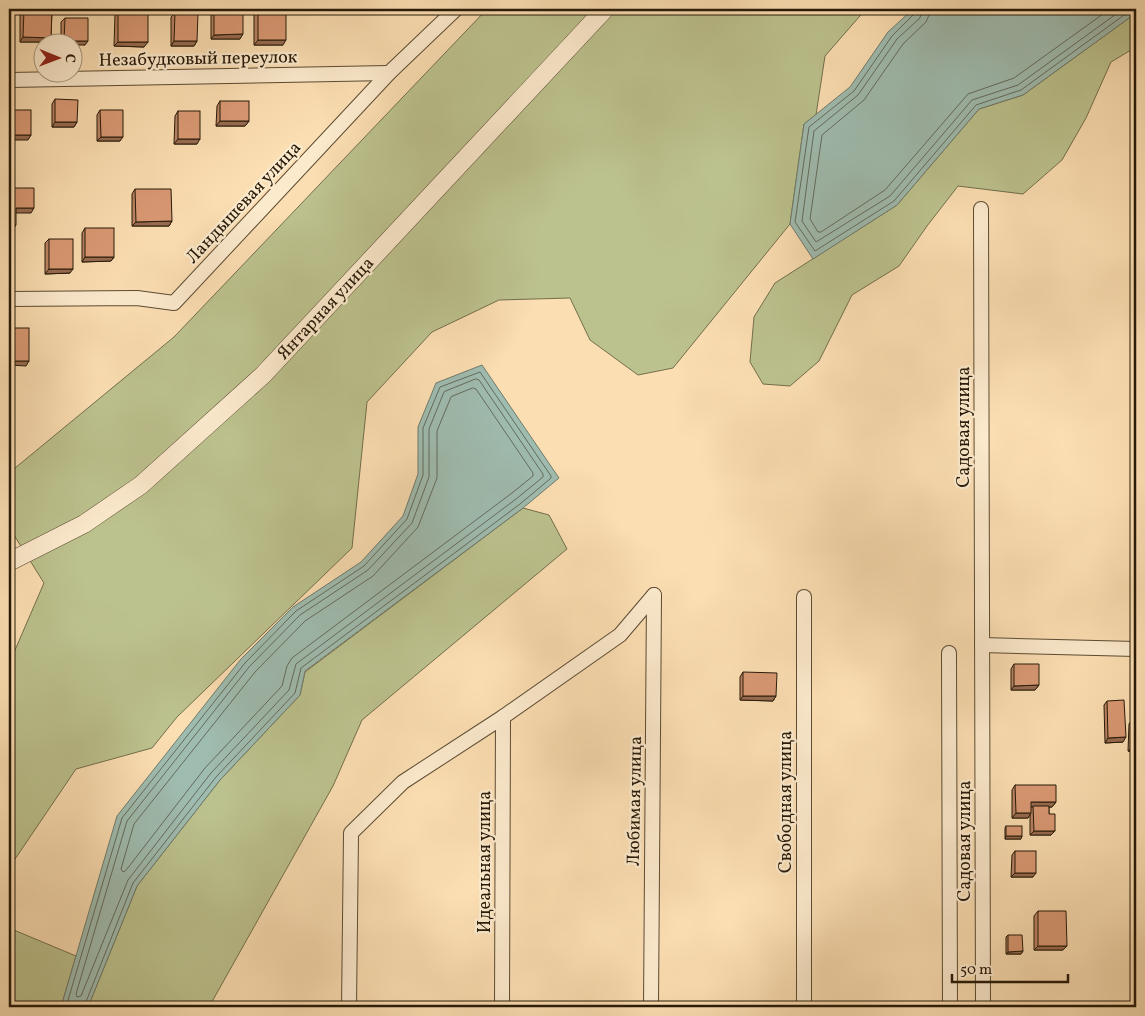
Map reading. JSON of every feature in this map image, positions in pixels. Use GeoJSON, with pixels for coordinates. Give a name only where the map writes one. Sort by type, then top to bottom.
{"type":"FeatureCollection","features":[{"type":"Feature","properties":{"kind":"street","name":"Ландышевая улица"},"geometry":{"type":"LineString","coordinates":[[9,299],[137,298],[174,303],[388,73],[456,9]]}},
{"type":"Feature","properties":{"kind":"street","name":"Янтарная улица"},"geometry":{"type":"LineString","coordinates":[[9,562],[84,524],[142,484],[263,375],[604,9]]}},
{"type":"Feature","properties":{"kind":"street","name":"Незабудковый переулок"},"geometry":{"type":"LineString","coordinates":[[9,80],[388,73]]}},
{"type":"Feature","properties":{"kind":"street","name":"Садовая улица"},"geometry":{"type":"LineString","coordinates":[[981,209],[983,1007]]}},
{"type":"Feature","properties":{"kind":"street","name":"Любимая улица"},"geometry":{"type":"LineString","coordinates":[[503,717],[620,636],[654,595],[651,1007]]}},
{"type":"Feature","properties":{"kind":"street","name":"Свободная улица"},"geometry":{"type":"LineString","coordinates":[[804,597],[804,1007]]}},
{"type":"Feature","properties":{"kind":"street"},"geometry":{"type":"LineString","coordinates":[[982,645],[1136,649]]}},
{"type":"Feature","properties":{"kind":"street","name":"Садовая улица"},"geometry":{"type":"LineString","coordinates":[[949,653],[950,1007]]}},
{"type":"Feature","properties":{"kind":"street"},"geometry":{"type":"LineString","coordinates":[[349,1007],[351,833],[403,782],[503,717]]}},
{"type":"Feature","properties":{"kind":"street","name":"Идеальная улица"},"geometry":{"type":"LineString","coordinates":[[502,1007],[503,717]]}},
{"type":"Feature","properties":{"kind":"green space"},"geometry":{"type":"Polygon","coordinates":[[[487,9],[866,9],[825,56],[816,115],[804,124],[790,224],[673,368],[638,375],[590,340],[570,298],[499,300],[432,332],[367,402],[352,548],[177,717],[152,748],[76,769],[9,868],[9,664],[44,583],[9,527],[9,473],[174,337],[487,9]]]}},
{"type":"Feature","properties":{"kind":"green space"},"geometry":{"type":"Polygon","coordinates":[[[1136,13],[1136,47],[1111,62],[1086,118],[1062,160],[1023,194],[958,186],[899,266],[852,295],[819,361],[790,386],[763,384],[750,362],[754,317],[775,283],[897,205],[979,109],[1023,95],[1136,13]]]}},
{"type":"Feature","properties":{"kind":"green space"},"geometry":{"type":"Polygon","coordinates":[[[523,508],[549,515],[567,549],[362,720],[333,786],[209,1007],[88,1007],[137,886],[220,780],[300,695],[305,672],[523,508]]]}},
{"type":"Feature","properties":{"kind":"green space"},"geometry":{"type":"Polygon","coordinates":[[[9,928],[76,956],[61,1007],[9,1007],[9,928]]]}},
{"type":"Feature","properties":{"kind":"water"},"geometry":{"type":"Polygon","coordinates":[[[913,9],[1136,9],[1136,13],[1023,95],[979,109],[897,205],[813,259],[790,224],[804,124],[850,87],[888,32],[913,9]]]}},
{"type":"Feature","properties":{"kind":"water"},"geometry":{"type":"Polygon","coordinates":[[[482,365],[559,478],[523,508],[305,671],[300,695],[220,780],[137,886],[88,1007],[61,1007],[117,816],[241,659],[293,607],[361,562],[403,516],[418,474],[418,427],[436,383],[482,365]]]}},
{"type":"Feature","properties":{"kind":"building"},"geometry":{"type":"Polygon","coordinates":[[[24,9],[52,9],[51,32],[32,32],[32,37],[23,37],[24,9]]]}},
{"type":"Feature","properties":{"kind":"building"},"geometry":{"type":"Polygon","coordinates":[[[214,9],[243,9],[243,34],[214,35],[214,9]]]}},
{"type":"Feature","properties":{"kind":"building"},"geometry":{"type":"Polygon","coordinates":[[[118,10],[148,10],[148,42],[118,42],[118,10]]]}},
{"type":"Feature","properties":{"kind":"building"},"geometry":{"type":"Polygon","coordinates":[[[286,10],[286,40],[258,40],[258,11],[286,10]]]}},
{"type":"Feature","properties":{"kind":"building"},"geometry":{"type":"Polygon","coordinates":[[[175,13],[198,13],[197,41],[174,41],[175,13]]]}},
{"type":"Feature","properties":{"kind":"building"},"geometry":{"type":"Polygon","coordinates":[[[65,18],[88,18],[88,41],[82,41],[82,32],[64,32],[65,18]]]}},
{"type":"Feature","properties":{"kind":"building"},"geometry":{"type":"Polygon","coordinates":[[[55,99],[78,100],[77,122],[55,122],[55,99]]]}},
{"type":"Feature","properties":{"kind":"building"},"geometry":{"type":"Polygon","coordinates":[[[220,101],[249,101],[249,121],[220,121],[220,101]]]}},
{"type":"Feature","properties":{"kind":"building"},"geometry":{"type":"Polygon","coordinates":[[[9,110],[31,110],[31,135],[9,135],[9,110]]]}},
{"type":"Feature","properties":{"kind":"building"},"geometry":{"type":"Polygon","coordinates":[[[100,110],[123,110],[123,137],[101,137],[100,110]]]}},
{"type":"Feature","properties":{"kind":"building"},"geometry":{"type":"Polygon","coordinates":[[[178,111],[200,111],[200,139],[178,139],[178,111]]]}},
{"type":"Feature","properties":{"kind":"building"},"geometry":{"type":"Polygon","coordinates":[[[9,188],[34,188],[34,208],[16,208],[16,225],[9,225],[9,188]]]}},
{"type":"Feature","properties":{"kind":"building"},"geometry":{"type":"Polygon","coordinates":[[[135,189],[171,189],[172,221],[136,222],[135,189]]]}},
{"type":"Feature","properties":{"kind":"building"},"geometry":{"type":"Polygon","coordinates":[[[85,228],[114,228],[114,257],[85,257],[85,228]]]}},
{"type":"Feature","properties":{"kind":"building"},"geometry":{"type":"Polygon","coordinates":[[[49,239],[73,239],[73,269],[49,269],[49,239]]]}},
{"type":"Feature","properties":{"kind":"building"},"geometry":{"type":"Polygon","coordinates":[[[9,328],[29,328],[29,361],[9,361],[9,328]]]}},
{"type":"Feature","properties":{"kind":"building"},"geometry":{"type":"Polygon","coordinates":[[[1014,664],[1039,664],[1039,685],[1014,686],[1014,664]]]}},
{"type":"Feature","properties":{"kind":"building"},"geometry":{"type":"Polygon","coordinates":[[[743,672],[777,673],[776,696],[743,696],[743,672]]]}},
{"type":"Feature","properties":{"kind":"building"},"geometry":{"type":"Polygon","coordinates":[[[1124,700],[1126,737],[1108,738],[1107,701],[1124,700]]]}},
{"type":"Feature","properties":{"kind":"building"},"geometry":{"type":"Polygon","coordinates":[[[1132,719],[1136,719],[1136,747],[1132,747],[1132,719]]]}},
{"type":"Feature","properties":{"kind":"building"},"geometry":{"type":"Polygon","coordinates":[[[1015,785],[1056,785],[1056,802],[1031,802],[1031,813],[1016,813],[1015,785]]]}},
{"type":"Feature","properties":{"kind":"building"},"geometry":{"type":"Polygon","coordinates":[[[1033,806],[1049,806],[1049,814],[1055,814],[1055,831],[1034,831],[1033,806]]]}},
{"type":"Feature","properties":{"kind":"building"},"geometry":{"type":"Polygon","coordinates":[[[1006,826],[1022,826],[1022,836],[1006,836],[1006,826]]]}},
{"type":"Feature","properties":{"kind":"building"},"geometry":{"type":"Polygon","coordinates":[[[1015,851],[1036,851],[1036,873],[1015,873],[1015,851]]]}},
{"type":"Feature","properties":{"kind":"building"},"geometry":{"type":"Polygon","coordinates":[[[1038,911],[1066,911],[1067,946],[1038,946],[1038,911]]]}},
{"type":"Feature","properties":{"kind":"building"},"geometry":{"type":"Polygon","coordinates":[[[1008,935],[1022,935],[1023,951],[1008,952],[1008,935]]]}}]}
